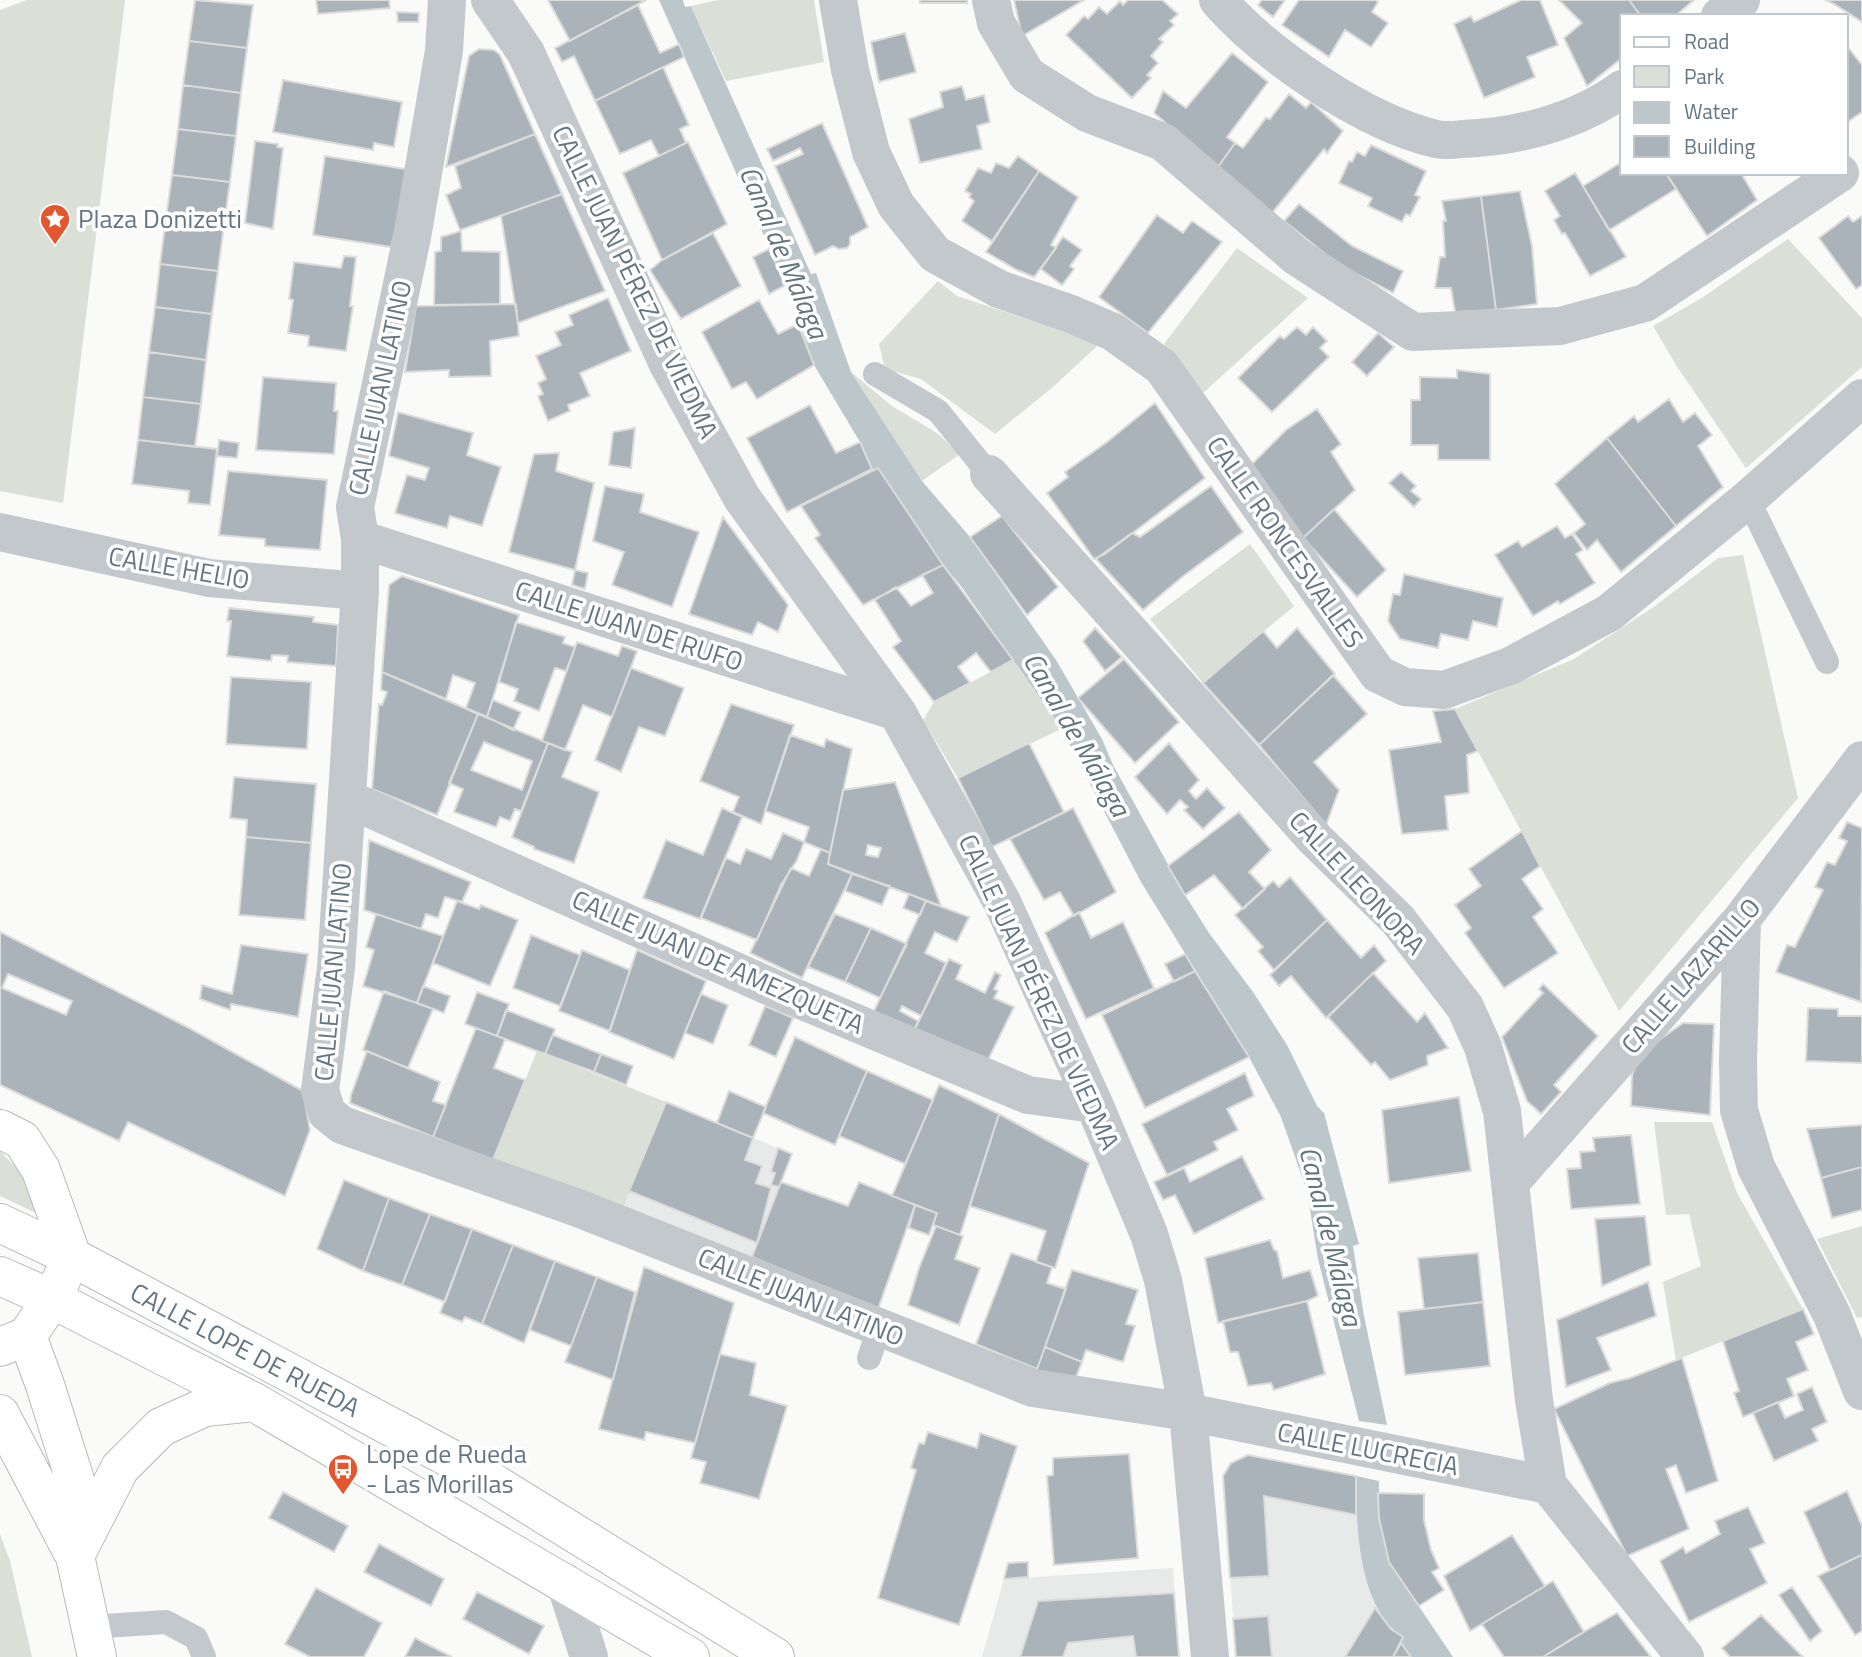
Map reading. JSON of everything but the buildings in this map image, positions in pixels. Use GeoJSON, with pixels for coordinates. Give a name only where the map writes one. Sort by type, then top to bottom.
{"type":"FeatureCollection","features":[{"type":"Feature","properties":{"kind":"main road"},"geometry":{"type":"LineString","coordinates":[[0,1129],[22,1140],[41,1170],[72,1257],[52,1299],[13,1341],[45,1385],[75,1480],[75,1556],[94,1642]]}},
{"type":"Feature","properties":{"kind":"main road","name":"CALLE LOPE DE RUEDA"},"geometry":{"type":"LineString","coordinates":[[0,1223],[72,1257],[474,1471],[775,1657]]}},
{"type":"Feature","properties":{"kind":"main road","name":"CALLE LOPE DE RUEDA"},"geometry":{"type":"LineString","coordinates":[[0,1276],[52,1299],[254,1402],[690,1657]]}},
{"type":"Feature","properties":{"kind":"main road"},"geometry":{"type":"LineString","coordinates":[[75,1556],[120,1468],[161,1427],[205,1407],[254,1402]]}},
{"type":"Feature","properties":{"kind":"main road"},"geometry":{"type":"LineString","coordinates":[[0,1415],[75,1556]]}},
{"type":"Feature","properties":{"kind":"street"},"geometry":{"type":"LineString","coordinates":[[444,51],[447,0]]}},
{"type":"Feature","properties":{"kind":"street","name":"CALLE JUAN PÉREZ DE VIEDMA"},"geometry":{"type":"LineString","coordinates":[[490,0],[526,53],[668,364],[742,498],[897,712],[1002,902],[1094,1104],[1149,1234],[1163,1280],[1188,1412],[1210,1657]]}},
{"type":"Feature","properties":{"kind":"street","name":"CALLE RONCESVALLES"},"geometry":{"type":"LineString","coordinates":[[838,0],[850,70],[872,152],[896,205],[935,254],[999,289],[1113,332],[1162,367],[1378,674],[1405,687],[1444,690],[1510,666],[1609,612],[1748,499],[1862,398]]}},
{"type":"Feature","properties":{"kind":"street"},"geometry":{"type":"LineString","coordinates":[[991,0],[996,23],[1027,75],[1087,113],[1163,142],[1297,257],[1413,332],[1560,326],[1645,303],[1837,175]]}},
{"type":"Feature","properties":{"kind":"street"},"geometry":{"type":"LineString","coordinates":[[1218,0],[1233,17],[1299,70],[1373,116],[1438,140],[1497,138],[1559,122],[1620,90]]}},
{"type":"Feature","properties":{"kind":"street"},"geometry":{"type":"LineString","coordinates":[[1723,14],[1741,0]]}},
{"type":"Feature","properties":{"kind":"street","name":"CALLE JUAN PÉREZ DE VIEDMA"},"geometry":{"type":"LineString","coordinates":[[444,51],[465,31],[494,27],[526,53]]}},
{"type":"Feature","properties":{"kind":"street","name":"CALLE JUAN LATINO"},"geometry":{"type":"LineString","coordinates":[[444,51],[412,237],[355,507],[360,540],[360,591],[336,968],[320,1090],[327,1112],[342,1125],[578,1208],[874,1343],[1033,1388],[1188,1412]]}},
{"type":"Feature","properties":{"kind":"street","name":"CALLE LEONORA"},"geometry":{"type":"LineString","coordinates":[[989,474],[1315,839],[1398,920],[1465,1007],[1483,1046],[1502,1111],[1534,1400],[1548,1485],[1685,1657]]}},
{"type":"Feature","properties":{"kind":"street","name":"CALLE HELIO"},"geometry":{"type":"LineString","coordinates":[[0,532],[209,578],[360,591]]}},
{"type":"Feature","properties":{"kind":"street","name":"CALLE JUAN DE RUFO"},"geometry":{"type":"LineString","coordinates":[[360,540],[897,712]]}},
{"type":"Feature","properties":{"kind":"street","name":"CALLE LAZARILLO"},"geometry":{"type":"LineString","coordinates":[[1510,1183],[1742,919],[1862,760]]}},
{"type":"Feature","properties":{"kind":"street","name":"CALLE JUAN DE AMEZQUETA"},"geometry":{"type":"LineString","coordinates":[[348,799],[789,995],[1028,1096],[1094,1104]]}},
{"type":"Feature","properties":{"kind":"street"},"geometry":{"type":"LineString","coordinates":[[1742,919],[1739,1110],[1756,1167],[1832,1315],[1862,1391]]}},
{"type":"Feature","properties":{"kind":"street","name":"CALLE LUCRECIA"},"geometry":{"type":"LineString","coordinates":[[1188,1412],[1548,1485]]}},
{"type":"Feature","properties":{"kind":"street"},"geometry":{"type":"LineString","coordinates":[[565,1582],[589,1657]]}},
{"type":"Feature","properties":{"kind":"lane","name":"CALLE LEONORA"},"geometry":{"type":"LineString","coordinates":[[875,374],[937,411],[989,474]]}},
{"type":"Feature","properties":{"kind":"lane"},"geometry":{"type":"LineString","coordinates":[[1748,499],[1827,662]]}},
{"type":"Feature","properties":{"kind":"lane"},"geometry":{"type":"LineString","coordinates":[[94,1642],[166,1622],[196,1637],[204,1657]]}},
{"type":"Feature","properties":{"kind":"shaded area"},"geometry":{"type":"Polygon","coordinates":[[[666,1102],[792,1154],[752,1257],[622,1211],[666,1102]]]}},
{"type":"Feature","properties":{"kind":"shaded area"},"geometry":{"type":"Polygon","coordinates":[[[1248,1455],[1356,1476],[1356,1516],[1403,1637],[1401,1643],[1411,1657],[1236,1657],[1223,1476],[1231,1463],[1248,1455]]]}},
{"type":"Feature","properties":{"kind":"shaded area"},"geometry":{"type":"Polygon","coordinates":[[[1173,1568],[1179,1657],[982,1657],[1004,1579],[1173,1568]]]}},
{"type":"Feature","properties":{"kind":"green space","name":"Plaza Donizetti"},"geometry":{"type":"Polygon","coordinates":[[[27,0],[125,0],[63,503],[0,491],[0,10],[27,0]]]}},
{"type":"Feature","properties":{"kind":"green space"},"geometry":{"type":"Polygon","coordinates":[[[718,0],[814,0],[824,62],[726,81],[691,6],[718,0]]]}},
{"type":"Feature","properties":{"kind":"green space"},"geometry":{"type":"Polygon","coordinates":[[[1788,239],[1862,318],[1862,367],[1746,468],[1676,365],[1653,326],[1700,299],[1788,239]]]}},
{"type":"Feature","properties":{"kind":"green space"},"geometry":{"type":"Polygon","coordinates":[[[1237,248],[1308,298],[1203,393],[1164,344],[1237,248]]]}},
{"type":"Feature","properties":{"kind":"green space"},"geometry":{"type":"Polygon","coordinates":[[[938,281],[957,296],[1088,339],[1097,346],[1053,387],[995,434],[921,379],[885,369],[879,344],[938,281]]]}},
{"type":"Feature","properties":{"kind":"green space"},"geometry":{"type":"Polygon","coordinates":[[[851,372],[892,406],[937,433],[960,454],[922,481],[851,372]]]}},
{"type":"Feature","properties":{"kind":"green space"},"geometry":{"type":"Polygon","coordinates":[[[1250,544],[1294,606],[1203,683],[1150,619],[1250,544]]]}},
{"type":"Feature","properties":{"kind":"green space"},"geometry":{"type":"Polygon","coordinates":[[[1743,555],[1798,798],[1619,1011],[1455,709],[1574,659],[1655,606],[1718,558],[1743,555]]]}},
{"type":"Feature","properties":{"kind":"green space"},"geometry":{"type":"Polygon","coordinates":[[[1013,660],[1061,729],[958,778],[923,720],[934,702],[1013,660]]]}},
{"type":"Feature","properties":{"kind":"green space"},"geometry":{"type":"Polygon","coordinates":[[[537,1051],[666,1102],[622,1211],[493,1160],[537,1051]]]}},
{"type":"Feature","properties":{"kind":"green space"},"geometry":{"type":"Polygon","coordinates":[[[1654,1122],[1712,1122],[1737,1193],[1803,1309],[1676,1360],[1663,1282],[1701,1266],[1689,1214],[1666,1215],[1654,1122]]]}},
{"type":"Feature","properties":{"kind":"green space"},"geometry":{"type":"Polygon","coordinates":[[[0,1151],[34,1186],[40,1215],[0,1196],[0,1151]]]}},
{"type":"Feature","properties":{"kind":"green space"},"geometry":{"type":"Polygon","coordinates":[[[1862,1226],[1862,1317],[1857,1318],[1817,1239],[1862,1226]]]}},
{"type":"Feature","properties":{"kind":"green space"},"geometry":{"type":"Polygon","coordinates":[[[0,1534],[10,1561],[32,1657],[0,1657],[0,1534]]]}},
{"type":"Feature","properties":{"kind":"water","name":"Canal de Málaga"},"geometry":{"type":"Polygon","coordinates":[[[659,0],[683,0],[685,7],[691,6],[811,274],[816,273],[851,372],[922,481],[970,537],[1056,660],[1102,739],[1113,765],[1185,895],[1287,1045],[1317,1106],[1324,1113],[1359,1244],[1353,1246],[1364,1316],[1387,1425],[1359,1421],[1318,1259],[1307,1191],[1281,1117],[1249,1057],[1141,882],[1061,728],[961,586],[943,565],[878,469],[872,469],[860,442],[814,365],[786,285],[659,0]]]}},
{"type":"Feature","properties":{"kind":"water"},"geometry":{"type":"Polygon","coordinates":[[[1356,1476],[1379,1481],[1379,1518],[1389,1562],[1453,1657],[1411,1657],[1401,1643],[1403,1637],[1388,1624],[1377,1607],[1368,1586],[1359,1541],[1356,1476]]]}},
{"type":"Feature","properties":{"kind":"place","name":"Plaza Donizetti"},"geometry":{"type":"Point","coordinates":[55,246]}},
{"type":"Feature","properties":{"kind":"place","name":"Lope de Rueda - Las Morillas"},"geometry":{"type":"Point","coordinates":[343,1496]}}]}
